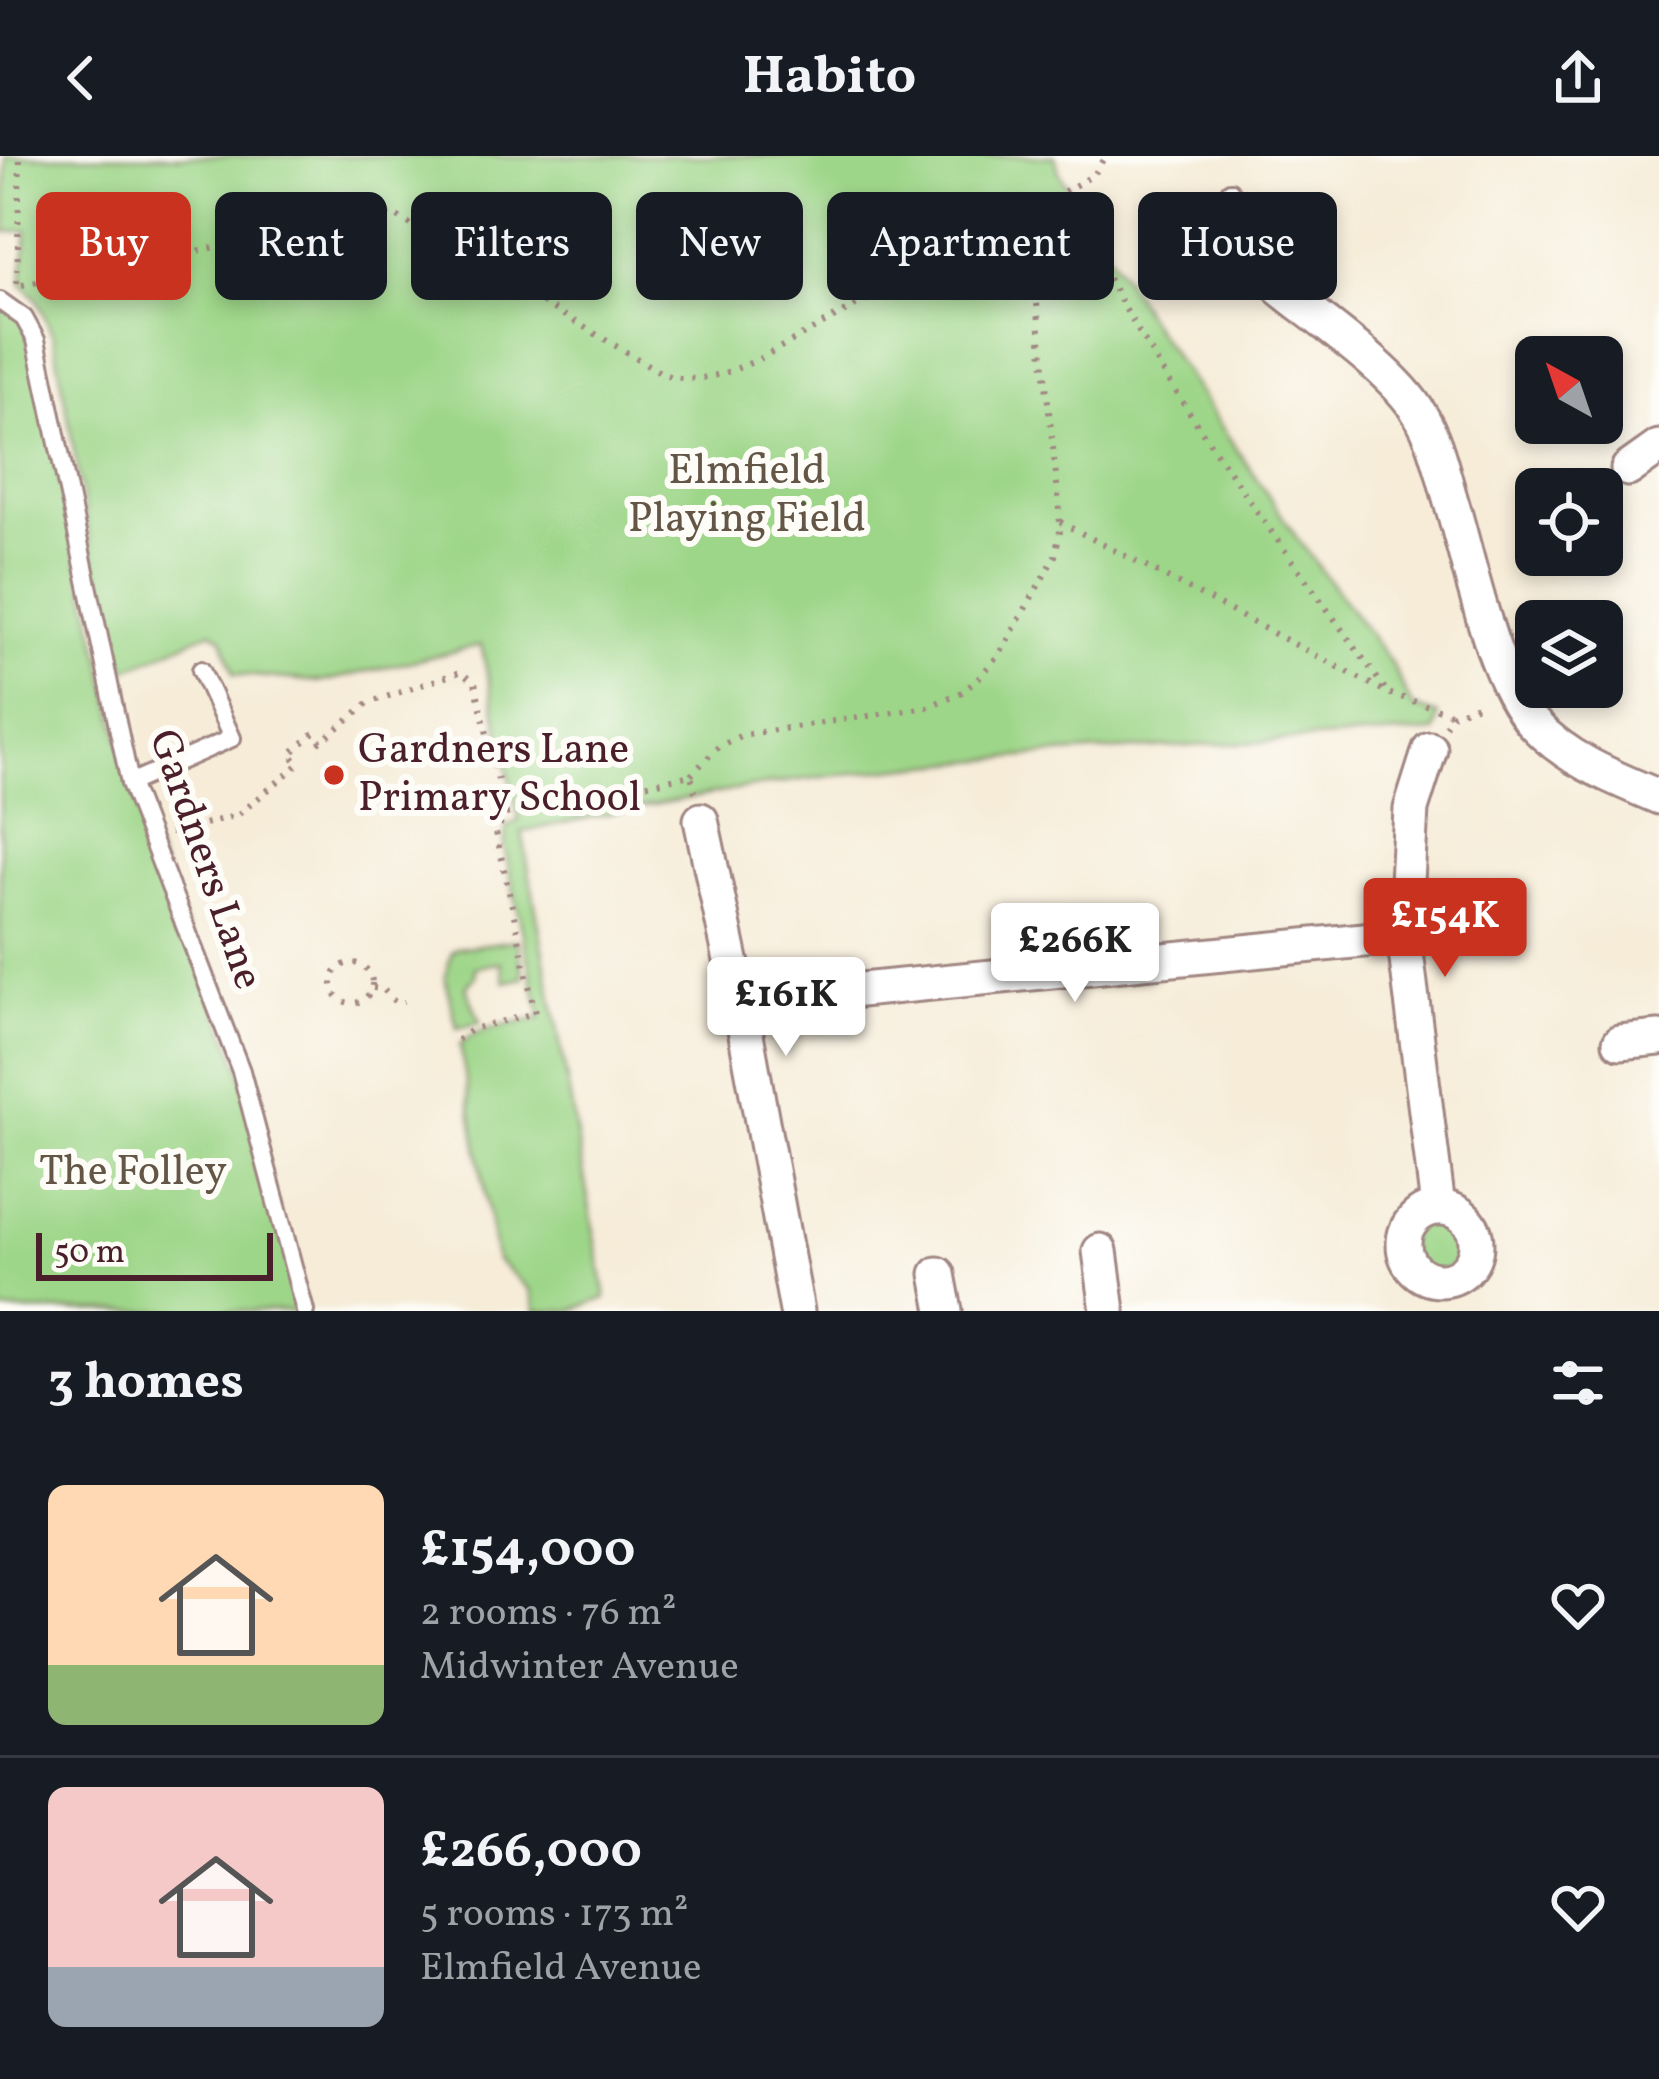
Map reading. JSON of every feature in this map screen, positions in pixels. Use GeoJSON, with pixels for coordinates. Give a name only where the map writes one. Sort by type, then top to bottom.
{"type":"FeatureCollection","features":[{"type":"Feature","properties":{"kind":"street"},"geometry":{"type":"LineString","coordinates":[[1294,300],[1403,391],[1426,425],[1511,693],[1534,724],[1561,747],[1589,766],[1659,797]]}},
{"type":"Feature","properties":{"kind":"street"},"geometry":{"type":"LineString","coordinates":[[1628,469],[1659,447]]}},
{"type":"Feature","properties":{"kind":"street"},"geometry":{"type":"LineString","coordinates":[[1430,749],[1412,809],[1404,936],[1438,1207]]}},
{"type":"Feature","properties":{"kind":"street"},"geometry":{"type":"LineString","coordinates":[[701,820],[797,1311]]}},
{"type":"Feature","properties":{"kind":"street"},"geometry":{"type":"LineString","coordinates":[[740,1002],[1404,936]]}},
{"type":"Feature","properties":{"kind":"street"},"geometry":{"type":"LineString","coordinates":[[1620,1042],[1659,1038]]}},
{"type":"Feature","properties":{"kind":"street"},"geometry":{"type":"LineString","coordinates":[[1100,1251],[1108,1311]]}},
{"type":"Feature","properties":{"kind":"street"},"geometry":{"type":"LineString","coordinates":[[938,1274],[945,1311]]}},
{"type":"Feature","properties":{"kind":"lane","name":"Gardners Lane"},"geometry":{"type":"LineString","coordinates":[[0,301],[24,318],[36,340],[130,784],[241,1070],[305,1311]]}},
{"type":"Feature","properties":{"kind":"lane"},"geometry":{"type":"LineString","coordinates":[[130,784],[232,738],[201,670]]}},
{"type":"Feature","properties":{"kind":"path"},"geometry":{"type":"LineString","coordinates":[[20,156],[17,286],[391,213],[665,375],[684,380],[713,378],[758,360],[865,300]]}},
{"type":"Feature","properties":{"kind":"path"},"geometry":{"type":"LineString","coordinates":[[1059,192],[1094,175],[1105,157]]}},
{"type":"Feature","properties":{"kind":"path"},"geometry":{"type":"LineString","coordinates":[[1063,190],[1090,247],[1209,444],[1388,693]]}},
{"type":"Feature","properties":{"kind":"path"},"geometry":{"type":"LineString","coordinates":[[506,814],[691,775],[719,746],[742,735],[927,707],[977,680],[1001,652],[1055,556],[1060,521],[1036,300]]}},
{"type":"Feature","properties":{"kind":"path"},"geometry":{"type":"LineString","coordinates":[[1060,521],[1388,693],[1453,714]]}},
{"type":"Feature","properties":{"kind":"path"},"geometry":{"type":"LineString","coordinates":[[149,838],[238,815],[299,764],[290,754],[314,734],[321,742],[368,703],[460,672],[475,683],[506,814],[496,832],[535,1013],[472,1029],[455,1042]]}},
{"type":"Feature","properties":{"kind":"path"},"geometry":{"type":"LineString","coordinates":[[1430,749],[1453,714],[1511,693]]}},
{"type":"Feature","properties":{"kind":"path"},"geometry":{"type":"LineString","coordinates":[[691,775],[701,820]]}},
{"type":"Feature","properties":{"kind":"path"},"geometry":{"type":"LineString","coordinates":[[357,962],[370,972],[374,988],[364,1002],[348,1004],[334,995],[332,978],[341,965],[357,962]]}},
{"type":"Feature","properties":{"kind":"path"},"geometry":{"type":"LineString","coordinates":[[374,988],[404,1003]]}},
{"type":"Feature","properties":{"kind":"green space","name":"Elmfield Playing Field"},"geometry":{"type":"Polygon","coordinates":[[[6,156],[1055,156],[1071,192],[827,192],[827,300],[1114,300],[1114,262],[1299,541],[1391,663],[1412,706],[1438,715],[1435,732],[933,764],[776,783],[522,832],[606,1298],[570,1311],[536,1311],[531,1291],[496,1259],[460,1045],[487,1030],[541,1018],[504,846],[507,826],[519,821],[481,645],[322,682],[234,674],[222,638],[212,631],[125,670],[92,552],[54,339],[37,300],[191,300],[191,192],[36,192],[36,298],[22,284],[27,230],[6,232],[6,156]]]}},
{"type":"Feature","properties":{"kind":"green space","name":"The Folley"},"geometry":{"type":"Polygon","coordinates":[[[0,301],[24,318],[130,784],[241,1070],[305,1311],[0,1311],[0,301]]]}},
{"type":"Feature","properties":{"kind":"green space"},"geometry":{"type":"Polygon","coordinates":[[[517,940],[524,978],[505,982],[501,962],[475,968],[476,976],[466,987],[480,1023],[457,1028],[445,977],[452,952],[517,940]]]}},
{"type":"Feature","properties":{"kind":"green space"},"geometry":{"type":"Polygon","coordinates":[[[1441,1212],[1464,1221],[1473,1244],[1464,1267],[1441,1276],[1418,1267],[1409,1244],[1418,1221],[1441,1212]]]}},
{"type":"Feature","properties":{"kind":"place","name":"Gardners Lane Primary School"},"geometry":{"type":"Point","coordinates":[334,775]}}]}
